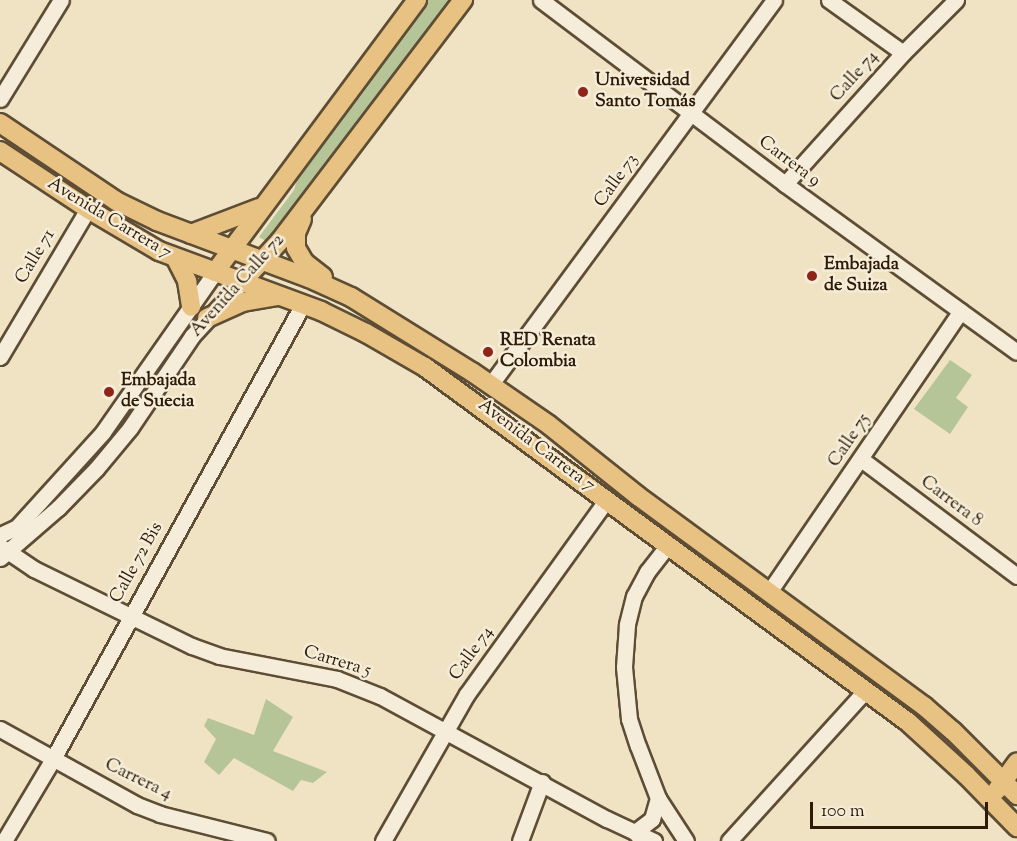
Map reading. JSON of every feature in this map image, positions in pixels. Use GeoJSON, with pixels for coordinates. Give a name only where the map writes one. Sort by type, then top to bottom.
{"type":"FeatureCollection","features":[{"type":"Feature","properties":{"kind":"main road","name":"Avenida Calle 72"},"geometry":{"type":"LineString","coordinates":[[215,272],[417,0]]}},
{"type":"Feature","properties":{"kind":"main road","name":"Avenida Calle 72"},"geometry":{"type":"LineString","coordinates":[[242,282],[309,203],[463,0]]}},
{"type":"Feature","properties":{"kind":"main road","name":"Avenida Carrera 7"},"geometry":{"type":"LineString","coordinates":[[0,123],[116,201],[191,234],[351,297],[491,384],[924,706],[953,731],[1017,795]]}},
{"type":"Feature","properties":{"kind":"main road","name":"Avenida Carrera 7"},"geometry":{"type":"LineString","coordinates":[[0,151],[88,209],[176,259],[303,303],[366,333],[425,367],[865,691],[945,754],[1017,827]]}},
{"type":"Feature","properties":{"kind":"main road"},"geometry":{"type":"LineString","coordinates":[[309,203],[296,233],[296,248],[310,268],[351,297]]}},
{"type":"Feature","properties":{"kind":"main road"},"geometry":{"type":"LineString","coordinates":[[191,234],[224,224],[262,207]]}},
{"type":"Feature","properties":{"kind":"main road"},"geometry":{"type":"LineString","coordinates":[[176,259],[187,281],[191,307]]}},
{"type":"Feature","properties":{"kind":"main road"},"geometry":{"type":"LineString","coordinates":[[207,318],[243,302],[280,295]]}},
{"type":"Feature","properties":{"kind":"main road"},"geometry":{"type":"LineString","coordinates":[[990,799],[1017,762]]}},
{"type":"Feature","properties":{"kind":"street"},"geometry":{"type":"LineString","coordinates":[[0,99],[61,0]]}},
{"type":"Feature","properties":{"kind":"street","name":"Carrera 9"},"geometry":{"type":"LineString","coordinates":[[541,0],[786,184],[1017,352]]}},
{"type":"Feature","properties":{"kind":"street","name":"Calle 73"},"geometry":{"type":"LineString","coordinates":[[491,384],[774,0]]}},
{"type":"Feature","properties":{"kind":"street"},"geometry":{"type":"LineString","coordinates":[[829,0],[903,53]]}},
{"type":"Feature","properties":{"kind":"street","name":"Calle 74"},"geometry":{"type":"LineString","coordinates":[[786,184],[903,53],[956,0]]}},
{"type":"Feature","properties":{"kind":"street","name":"Calle 71"},"geometry":{"type":"LineString","coordinates":[[0,357],[88,209]]}},
{"type":"Feature","properties":{"kind":"street","name":"Avenida Calle 72"},"geometry":{"type":"LineString","coordinates":[[0,535],[17,527],[103,432],[215,272]]}},
{"type":"Feature","properties":{"kind":"street","name":"Avenida Calle 72"},"geometry":{"type":"LineString","coordinates":[[3,552],[58,508],[106,458],[207,318],[242,282]]}},
{"type":"Feature","properties":{"kind":"street","name":"Calle 72 Bis"},"geometry":{"type":"LineString","coordinates":[[4,841],[54,757],[303,303]]}},
{"type":"Feature","properties":{"kind":"street","name":"Calle 75"},"geometry":{"type":"LineString","coordinates":[[769,592],[961,311]]}},
{"type":"Feature","properties":{"kind":"street","name":"Carrera 8"},"geometry":{"type":"LineString","coordinates":[[861,459],[1017,576]]}},
{"type":"Feature","properties":{"kind":"street","name":"Calle 74"},"geometry":{"type":"LineString","coordinates":[[383,841],[444,730],[467,694],[607,500]]}},
{"type":"Feature","properties":{"kind":"street"},"geometry":{"type":"LineString","coordinates":[[668,544],[651,565],[634,596],[627,625],[624,667],[629,718],[658,798],[687,841]]}},
{"type":"Feature","properties":{"kind":"street","name":"Carrera 5"},"geometry":{"type":"LineString","coordinates":[[3,552],[130,617],[219,656],[337,679],[380,696],[639,836],[654,841]]}},
{"type":"Feature","properties":{"kind":"street"},"geometry":{"type":"LineString","coordinates":[[729,841],[865,691]]}},
{"type":"Feature","properties":{"kind":"street","name":"Carrera 4"},"geometry":{"type":"LineString","coordinates":[[0,729],[137,805],[160,814],[267,841]]}},
{"type":"Feature","properties":{"kind":"street"},"geometry":{"type":"LineString","coordinates":[[520,841],[542,782]]}},
{"type":"Feature","properties":{"kind":"street"},"geometry":{"type":"LineString","coordinates":[[639,836],[652,819],[658,798]]}},
{"type":"Feature","properties":{"kind":"green space"},"geometry":{"type":"Polygon","coordinates":[[[424,0],[449,0],[271,244],[259,237],[294,190],[300,170],[424,0]]]}},
{"type":"Feature","properties":{"kind":"green space"},"geometry":{"type":"Polygon","coordinates":[[[950,360],[972,375],[956,398],[968,407],[950,434],[914,409],[950,360]]]}},
{"type":"Feature","properties":{"kind":"green space"},"geometry":{"type":"Polygon","coordinates":[[[266,699],[293,717],[273,751],[327,772],[313,783],[301,780],[293,791],[234,758],[219,775],[204,762],[216,739],[204,726],[208,718],[254,735],[266,699]]]}},
{"type":"Feature","properties":{"kind":"place","name":"Universidad Santo Tomás"},"geometry":{"type":"Point","coordinates":[583,92]}},
{"type":"Feature","properties":{"kind":"place","name":"Embajada de Suiza"},"geometry":{"type":"Point","coordinates":[812,276]}},
{"type":"Feature","properties":{"kind":"place","name":"RED Renata Colombia"},"geometry":{"type":"Point","coordinates":[488,352]}},
{"type":"Feature","properties":{"kind":"place","name":"Embajada de Suecia"},"geometry":{"type":"Point","coordinates":[109,392]}}]}
